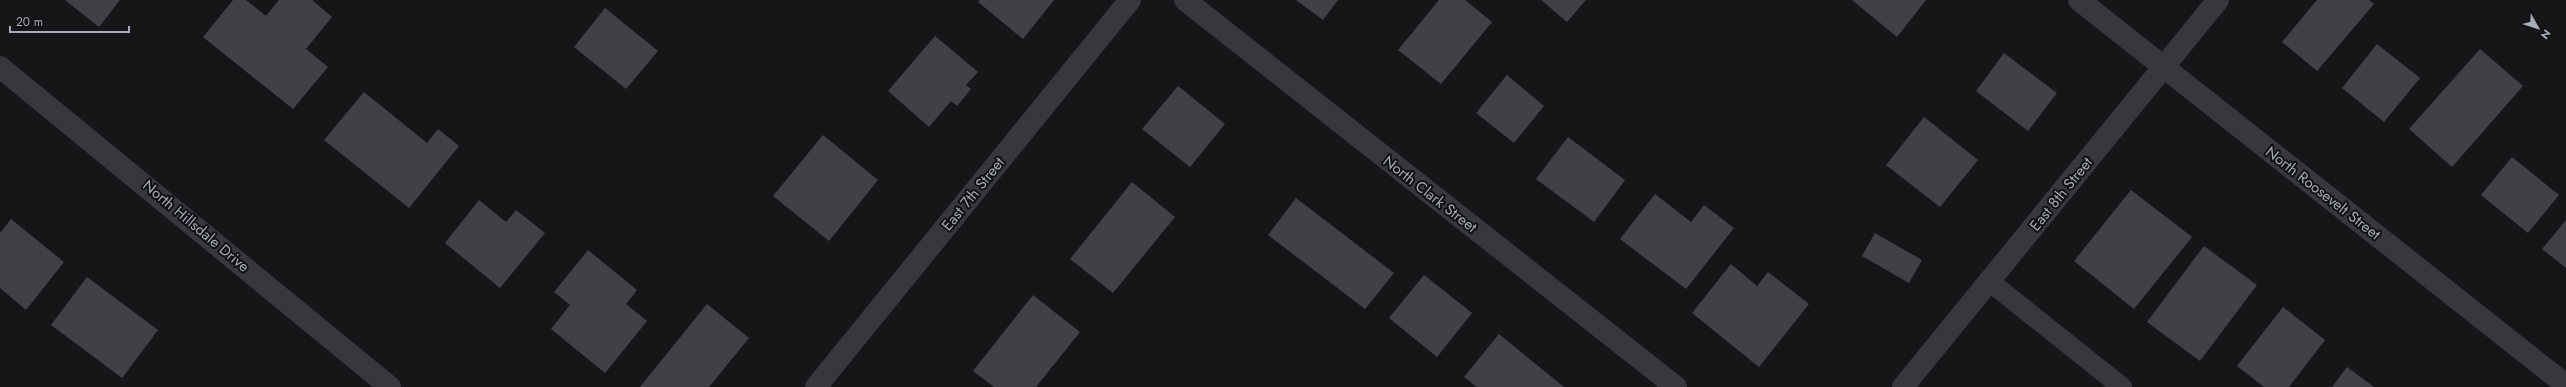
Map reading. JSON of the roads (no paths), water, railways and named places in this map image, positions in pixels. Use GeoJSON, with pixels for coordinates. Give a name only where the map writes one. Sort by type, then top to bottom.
{"type":"FeatureCollection","features":[{"type":"Feature","properties":{"kind":"street","name":"East 7th Street"},"geometry":{"type":"LineString","coordinates":[[816,387],[1130,0]]}},
{"type":"Feature","properties":{"kind":"street","name":"North Clark Street"},"geometry":{"type":"LineString","coordinates":[[1185,0],[1676,387]]}},
{"type":"Feature","properties":{"kind":"street","name":"North Roosevelt Street"},"geometry":{"type":"LineString","coordinates":[[2079,0],[2566,385]]}},
{"type":"Feature","properties":{"kind":"street","name":"East 8th Street"},"geometry":{"type":"LineString","coordinates":[[1903,387],[2218,0]]}},
{"type":"Feature","properties":{"kind":"street","name":"North Hillsdale Drive"},"geometry":{"type":"LineString","coordinates":[[0,67],[390,387]]}},
{"type":"Feature","properties":{"kind":"lane"},"geometry":{"type":"LineString","coordinates":[[1989,282],[2122,387]]}}]}
